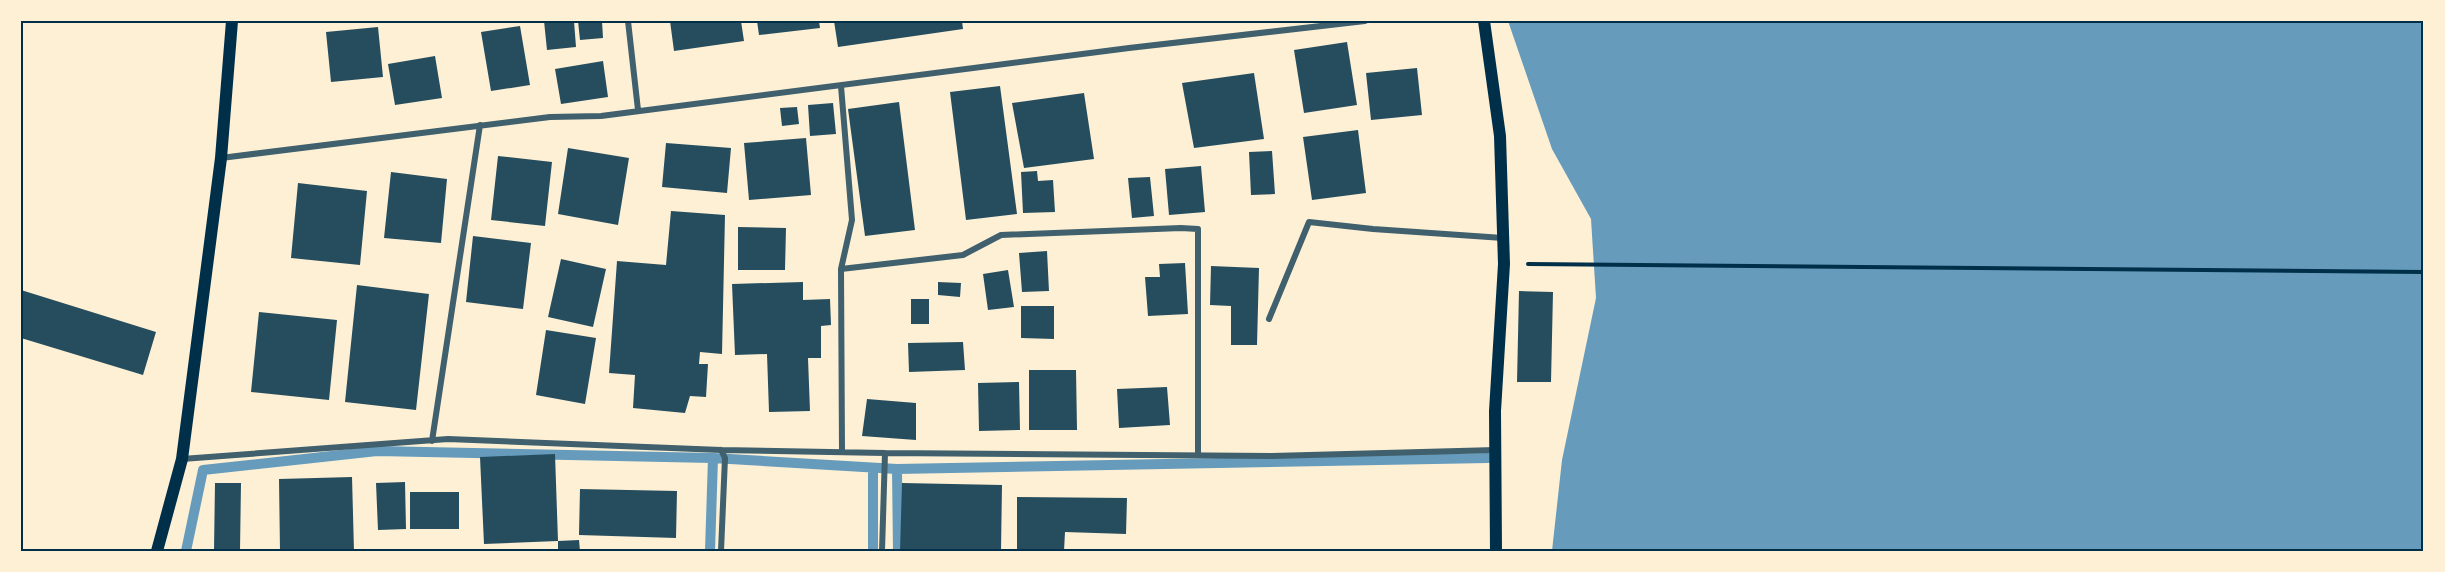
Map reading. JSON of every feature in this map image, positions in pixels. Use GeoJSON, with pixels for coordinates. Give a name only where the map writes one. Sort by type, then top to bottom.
{"type":"FeatureCollection","features":[{"type":"Feature","properties":{"kind":"main road"},"geometry":{"type":"LineString","coordinates":[[157,551],[182,459],[221,158],[232,21]]}},
{"type":"Feature","properties":{"kind":"main road"},"geometry":{"type":"LineString","coordinates":[[1484,21],[1500,136],[1504,264],[1495,411],[1496,551]]}},
{"type":"Feature","properties":{"kind":"street"},"geometry":{"type":"LineString","coordinates":[[628,21],[638,110]]}},
{"type":"Feature","properties":{"kind":"street"},"geometry":{"type":"LineString","coordinates":[[221,158],[550,117],[601,116],[1129,48],[1365,21]]}},
{"type":"Feature","properties":{"kind":"street"},"geometry":{"type":"LineString","coordinates":[[841,86],[852,220],[841,269],[842,452]]}},
{"type":"Feature","properties":{"kind":"street"},"geometry":{"type":"LineString","coordinates":[[432,441],[480,125]]}},
{"type":"Feature","properties":{"kind":"street"},"geometry":{"type":"LineString","coordinates":[[1269,319],[1309,222],[1503,238]]}},
{"type":"Feature","properties":{"kind":"street"},"geometry":{"type":"LineString","coordinates":[[841,269],[963,255],[1001,235],[1198,229],[1198,454]]}},
{"type":"Feature","properties":{"kind":"street"},"geometry":{"type":"LineString","coordinates":[[182,459],[432,441],[543,442],[721,450],[885,453],[1272,456],[1497,450]]}},
{"type":"Feature","properties":{"kind":"street"},"geometry":{"type":"LineString","coordinates":[[721,450],[725,458],[721,551]]}},
{"type":"Feature","properties":{"kind":"street"},"geometry":{"type":"LineString","coordinates":[[882,551],[885,453]]}},
{"type":"Feature","properties":{"kind":"path"},"geometry":{"type":"LineString","coordinates":[[1504,264],[2424,272]]}},
{"type":"Feature","properties":{"kind":"water"},"geometry":{"type":"Polygon","coordinates":[[[1508,21],[2424,21],[2424,551],[1552,551],[1562,460],[1596,298],[1591,219],[1552,149],[1508,21]]]}},
{"type":"Feature","properties":{"kind":"building"},"geometry":{"type":"Polygon","coordinates":[[[544,21],[574,21],[576,47],[547,50],[544,21]]]}},
{"type":"Feature","properties":{"kind":"building"},"geometry":{"type":"Polygon","coordinates":[[[578,21],[602,21],[603,38],[580,40],[578,21]]]}},
{"type":"Feature","properties":{"kind":"building"},"geometry":{"type":"Polygon","coordinates":[[[670,21],[741,21],[744,41],[674,51],[670,21]]]}},
{"type":"Feature","properties":{"kind":"building"},"geometry":{"type":"Polygon","coordinates":[[[757,21],[819,21],[820,28],[759,35],[757,21]]]}},
{"type":"Feature","properties":{"kind":"building"},"geometry":{"type":"Polygon","coordinates":[[[834,21],[962,21],[963,29],[838,47],[834,21]]]}},
{"type":"Feature","properties":{"kind":"building"},"geometry":{"type":"Polygon","coordinates":[[[520,26],[530,85],[491,91],[481,32],[520,26]]]}},
{"type":"Feature","properties":{"kind":"building"},"geometry":{"type":"Polygon","coordinates":[[[378,27],[383,77],[331,82],[326,32],[378,27]]]}},
{"type":"Feature","properties":{"kind":"building"},"geometry":{"type":"Polygon","coordinates":[[[1347,42],[1357,105],[1304,113],[1294,50],[1347,42]]]}},
{"type":"Feature","properties":{"kind":"building"},"geometry":{"type":"Polygon","coordinates":[[[435,56],[442,98],[395,105],[388,64],[435,56]]]}},
{"type":"Feature","properties":{"kind":"building"},"geometry":{"type":"Polygon","coordinates":[[[603,61],[608,97],[561,104],[555,69],[603,61]]]}},
{"type":"Feature","properties":{"kind":"building"},"geometry":{"type":"Polygon","coordinates":[[[1417,68],[1422,115],[1371,120],[1366,73],[1417,68]]]}},
{"type":"Feature","properties":{"kind":"building"},"geometry":{"type":"Polygon","coordinates":[[[1254,73],[1264,139],[1194,148],[1182,83],[1254,73]]]}},
{"type":"Feature","properties":{"kind":"building"},"geometry":{"type":"Polygon","coordinates":[[[1000,86],[1017,214],[966,220],[950,92],[1000,86]]]}},
{"type":"Feature","properties":{"kind":"building"},"geometry":{"type":"Polygon","coordinates":[[[1084,93],[1094,159],[1024,168],[1012,103],[1084,93]]]}},
{"type":"Feature","properties":{"kind":"building"},"geometry":{"type":"Polygon","coordinates":[[[899,102],[915,230],[865,236],[848,109],[899,102]]]}},
{"type":"Feature","properties":{"kind":"building"},"geometry":{"type":"Polygon","coordinates":[[[833,103],[836,134],[810,136],[808,105],[833,103]]]}},
{"type":"Feature","properties":{"kind":"building"},"geometry":{"type":"Polygon","coordinates":[[[797,107],[799,124],[782,126],[780,108],[797,107]]]}},
{"type":"Feature","properties":{"kind":"building"},"geometry":{"type":"Polygon","coordinates":[[[1358,130],[1366,193],[1312,200],[1303,137],[1358,130]]]}},
{"type":"Feature","properties":{"kind":"building"},"geometry":{"type":"Polygon","coordinates":[[[806,138],[811,195],[749,200],[744,143],[806,138]]]}},
{"type":"Feature","properties":{"kind":"building"},"geometry":{"type":"Polygon","coordinates":[[[666,143],[731,148],[727,193],[662,187],[666,143]]]}},
{"type":"Feature","properties":{"kind":"building"},"geometry":{"type":"Polygon","coordinates":[[[568,148],[629,158],[618,225],[558,214],[568,148]]]}},
{"type":"Feature","properties":{"kind":"building"},"geometry":{"type":"Polygon","coordinates":[[[1272,151],[1275,194],[1251,195],[1249,152],[1272,151]]]}},
{"type":"Feature","properties":{"kind":"building"},"geometry":{"type":"Polygon","coordinates":[[[498,156],[552,162],[545,226],[491,220],[498,156]]]}},
{"type":"Feature","properties":{"kind":"building"},"geometry":{"type":"Polygon","coordinates":[[[1201,166],[1205,212],[1169,215],[1165,169],[1201,166]]]}},
{"type":"Feature","properties":{"kind":"building"},"geometry":{"type":"Polygon","coordinates":[[[1037,171],[1038,181],[1053,180],[1055,212],[1023,213],[1021,172],[1037,171]]]}},
{"type":"Feature","properties":{"kind":"building"},"geometry":{"type":"Polygon","coordinates":[[[391,172],[447,179],[441,243],[384,238],[391,172]]]}},
{"type":"Feature","properties":{"kind":"building"},"geometry":{"type":"Polygon","coordinates":[[[1150,177],[1154,216],[1132,218],[1128,178],[1150,177]]]}},
{"type":"Feature","properties":{"kind":"building"},"geometry":{"type":"Polygon","coordinates":[[[298,183],[367,191],[360,265],[291,258],[298,183]]]}},
{"type":"Feature","properties":{"kind":"building"},"geometry":{"type":"Polygon","coordinates":[[[671,211],[725,215],[722,354],[700,352],[699,364],[708,364],[706,397],[690,396],[685,413],[633,408],[635,375],[609,373],[617,261],[666,265],[671,211]]]}},
{"type":"Feature","properties":{"kind":"building"},"geometry":{"type":"Polygon","coordinates":[[[738,227],[786,228],[785,270],[738,270],[738,227]]]}},
{"type":"Feature","properties":{"kind":"building"},"geometry":{"type":"Polygon","coordinates":[[[473,236],[531,243],[523,309],[466,302],[473,236]]]}},
{"type":"Feature","properties":{"kind":"building"},"geometry":{"type":"Polygon","coordinates":[[[1047,251],[1049,291],[1022,292],[1019,253],[1047,251]]]}},
{"type":"Feature","properties":{"kind":"building"},"geometry":{"type":"Polygon","coordinates":[[[561,259],[606,269],[593,327],[548,317],[561,259]]]}},
{"type":"Feature","properties":{"kind":"building"},"geometry":{"type":"Polygon","coordinates":[[[1185,263],[1188,314],[1148,316],[1145,277],[1160,277],[1159,264],[1185,263]]]}},
{"type":"Feature","properties":{"kind":"building"},"geometry":{"type":"Polygon","coordinates":[[[1211,266],[1259,268],[1257,345],[1231,345],[1231,306],[1210,305],[1211,266]]]}},
{"type":"Feature","properties":{"kind":"building"},"geometry":{"type":"Polygon","coordinates":[[[1008,270],[1014,307],[988,310],[983,274],[1008,270]]]}},
{"type":"Feature","properties":{"kind":"building"},"geometry":{"type":"Polygon","coordinates":[[[803,282],[803,300],[830,299],[831,325],[821,326],[821,358],[808,358],[810,411],[769,412],[767,354],[735,355],[732,284],[803,282]]]}},
{"type":"Feature","properties":{"kind":"building"},"geometry":{"type":"Polygon","coordinates":[[[938,282],[961,283],[960,297],[938,295],[938,282]]]}},
{"type":"Feature","properties":{"kind":"building"},"geometry":{"type":"Polygon","coordinates":[[[357,285],[429,294],[416,410],[345,402],[357,285]]]}},
{"type":"Feature","properties":{"kind":"building"},"geometry":{"type":"Polygon","coordinates":[[[21,290],[156,332],[143,375],[21,338],[21,290]]]}},
{"type":"Feature","properties":{"kind":"building"},"geometry":{"type":"Polygon","coordinates":[[[1519,291],[1553,292],[1551,382],[1517,382],[1519,291]]]}},
{"type":"Feature","properties":{"kind":"building"},"geometry":{"type":"Polygon","coordinates":[[[911,299],[929,299],[929,324],[911,324],[911,299]]]}},
{"type":"Feature","properties":{"kind":"building"},"geometry":{"type":"Polygon","coordinates":[[[1021,306],[1054,306],[1054,339],[1021,338],[1021,306]]]}},
{"type":"Feature","properties":{"kind":"building"},"geometry":{"type":"Polygon","coordinates":[[[259,312],[337,320],[329,400],[251,392],[259,312]]]}},
{"type":"Feature","properties":{"kind":"building"},"geometry":{"type":"Polygon","coordinates":[[[546,330],[596,338],[585,404],[536,395],[546,330]]]}},
{"type":"Feature","properties":{"kind":"building"},"geometry":{"type":"Polygon","coordinates":[[[963,342],[965,370],[909,372],[908,343],[963,342]]]}},
{"type":"Feature","properties":{"kind":"building"},"geometry":{"type":"Polygon","coordinates":[[[1029,370],[1076,370],[1077,430],[1029,430],[1029,370]]]}},
{"type":"Feature","properties":{"kind":"building"},"geometry":{"type":"Polygon","coordinates":[[[1019,382],[1020,430],[979,431],[978,383],[1019,382]]]}},
{"type":"Feature","properties":{"kind":"building"},"geometry":{"type":"Polygon","coordinates":[[[1167,387],[1170,425],[1119,428],[1117,389],[1167,387]]]}},
{"type":"Feature","properties":{"kind":"building"},"geometry":{"type":"Polygon","coordinates":[[[867,399],[916,403],[916,440],[862,436],[867,399]]]}},
{"type":"Feature","properties":{"kind":"building"},"geometry":{"type":"Polygon","coordinates":[[[555,454],[558,541],[484,544],[480,457],[555,454]]]}},
{"type":"Feature","properties":{"kind":"building"},"geometry":{"type":"Polygon","coordinates":[[[352,477],[354,551],[280,551],[279,479],[352,477]]]}},
{"type":"Feature","properties":{"kind":"building"},"geometry":{"type":"Polygon","coordinates":[[[405,482],[406,529],[378,530],[376,483],[405,482]]]}},
{"type":"Feature","properties":{"kind":"building"},"geometry":{"type":"Polygon","coordinates":[[[215,483],[241,483],[240,551],[214,551],[215,483]]]}},
{"type":"Feature","properties":{"kind":"building"},"geometry":{"type":"Polygon","coordinates":[[[902,483],[1002,485],[1001,551],[900,551],[902,483]]]}},
{"type":"Feature","properties":{"kind":"building"},"geometry":{"type":"Polygon","coordinates":[[[580,489],[677,491],[676,538],[579,535],[580,489]]]}},
{"type":"Feature","properties":{"kind":"building"},"geometry":{"type":"Polygon","coordinates":[[[410,492],[459,492],[459,529],[410,529],[410,492]]]}},
{"type":"Feature","properties":{"kind":"building"},"geometry":{"type":"Polygon","coordinates":[[[1017,497],[1127,498],[1126,534],[1065,532],[1064,551],[1017,551],[1017,497]]]}},
{"type":"Feature","properties":{"kind":"building"},"geometry":{"type":"Polygon","coordinates":[[[579,540],[580,551],[558,551],[558,541],[579,540]]]}},
{"type":"Feature","properties":{"kind":"waterway"},"geometry":{"type":"LineString","coordinates":[[186,551],[203,470],[377,451],[713,458],[897,469],[1488,458]]}},
{"type":"Feature","properties":{"kind":"waterway"},"geometry":{"type":"LineString","coordinates":[[710,551],[713,458]]}},
{"type":"Feature","properties":{"kind":"waterway"},"geometry":{"type":"LineString","coordinates":[[873,468],[873,551]]}},
{"type":"Feature","properties":{"kind":"waterway"},"geometry":{"type":"LineString","coordinates":[[897,469],[898,551]]}}]}
